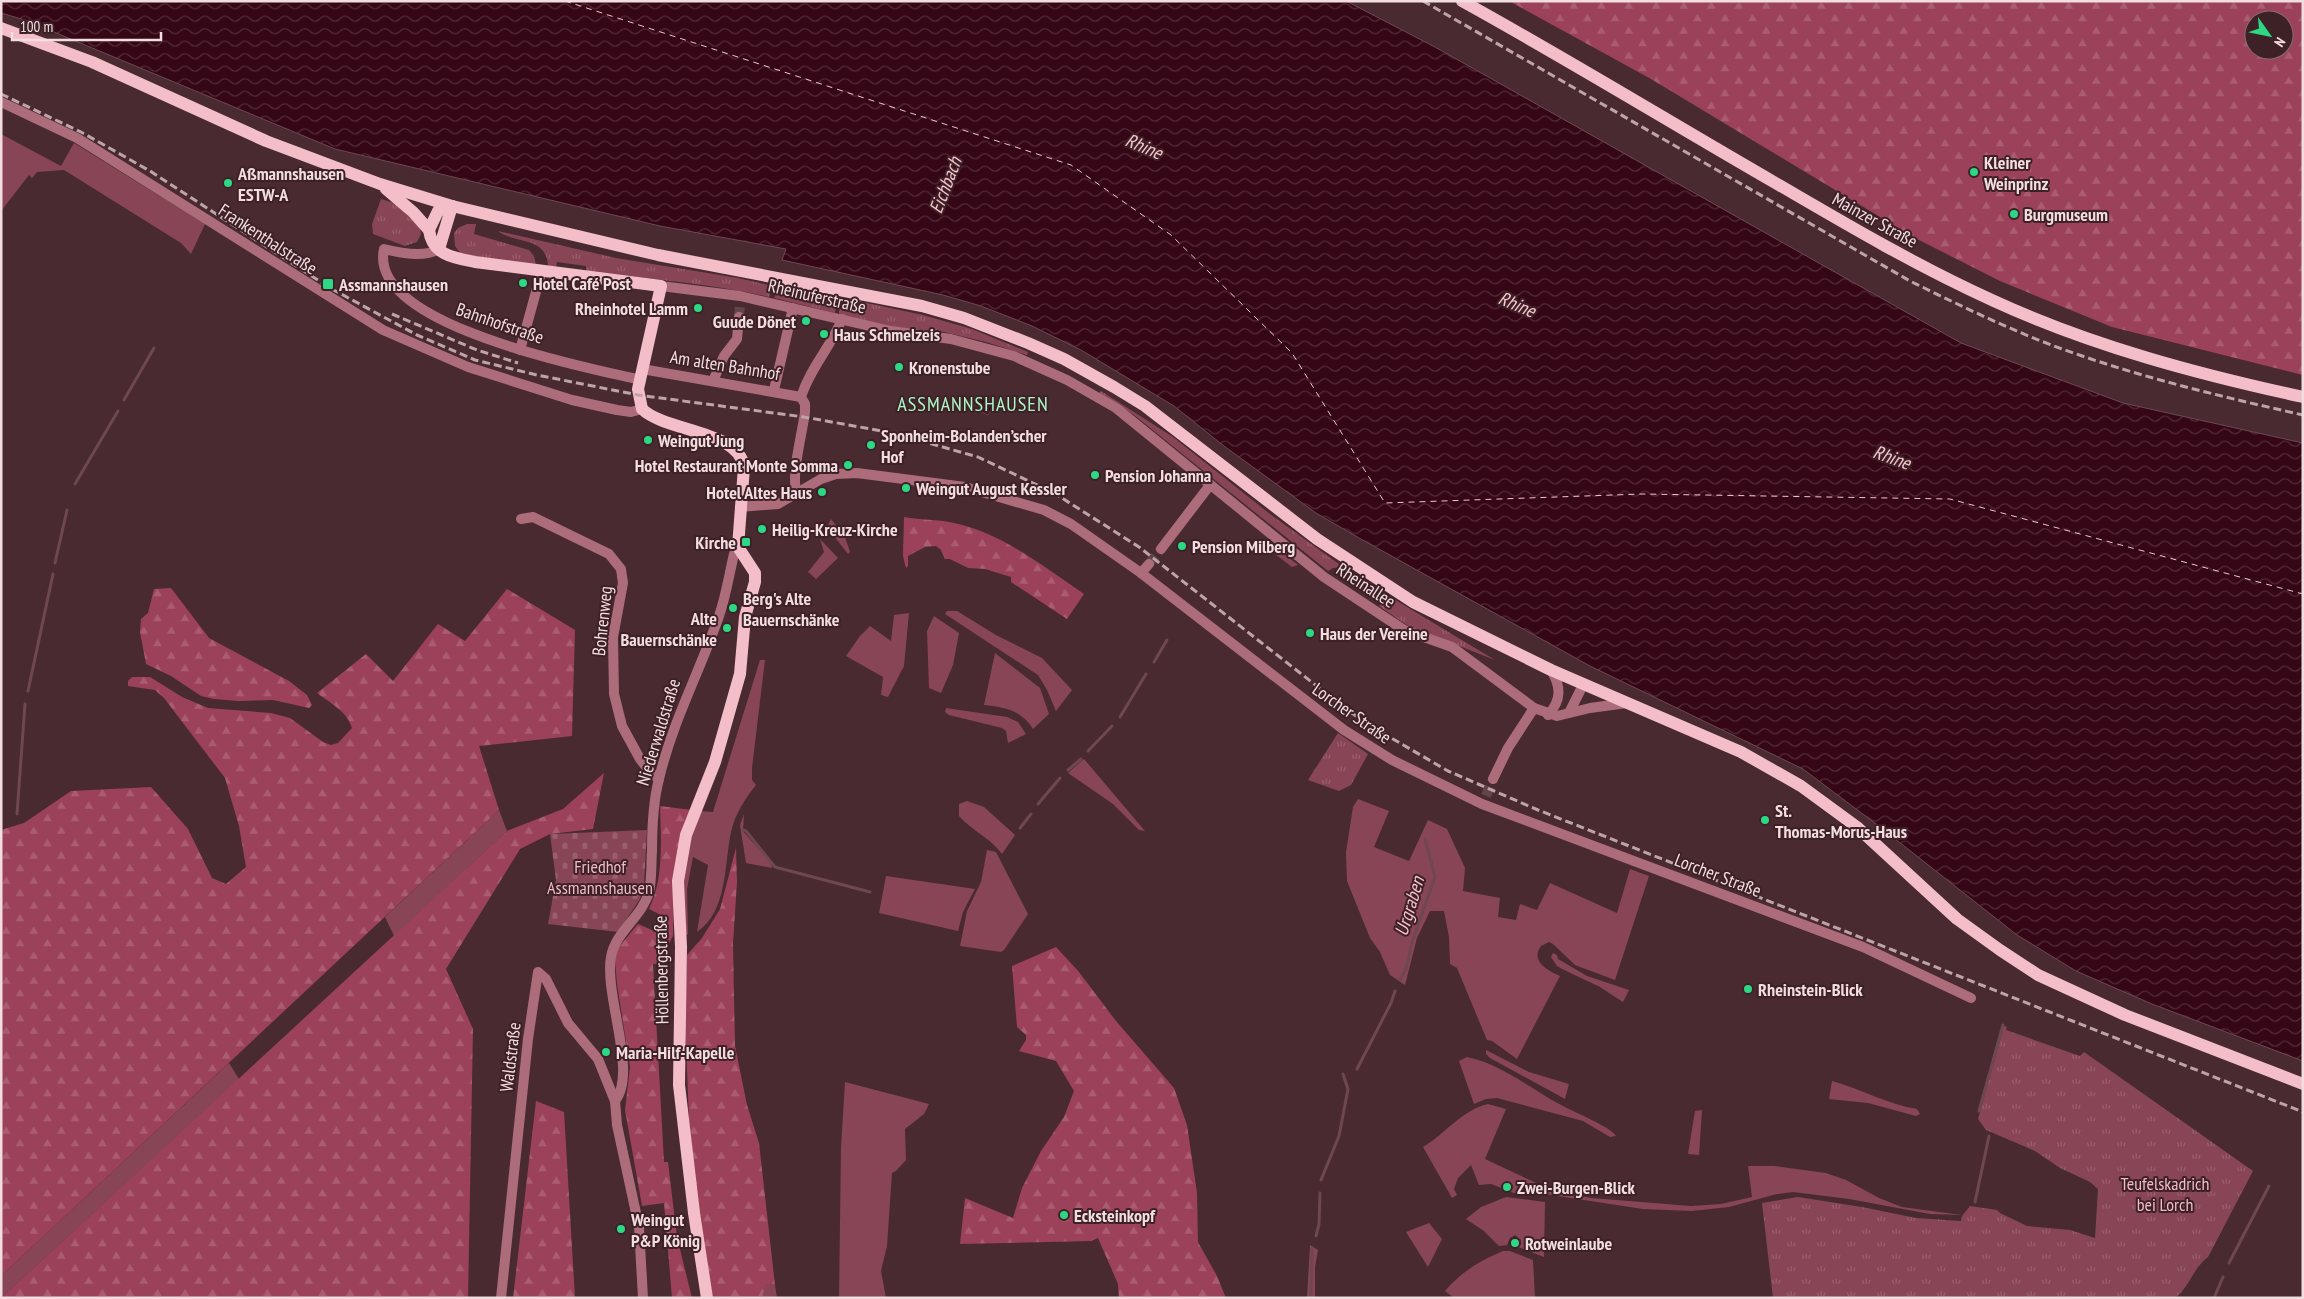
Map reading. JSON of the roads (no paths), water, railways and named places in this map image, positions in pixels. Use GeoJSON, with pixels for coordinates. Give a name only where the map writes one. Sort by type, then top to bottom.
{"type":"FeatureCollection","features":[{"type":"Feature","properties":{"kind":"main road","name":"Mainzer Straße"},"geometry":{"type":"LineString","coordinates":[[1462,1],[1859,231],[1932,271],[1988,298],[2078,335],[2146,358],[2219,378],[2303,397]]}},
{"type":"Feature","properties":{"kind":"main road"},"geometry":{"type":"LineString","coordinates":[[1,28],[92,62],[252,136],[380,184],[452,206],[658,255],[922,306],[972,321],[1028,342],[1089,372],[1145,406],[1317,539],[1413,602],[1583,685],[1740,752],[1816,796],[1857,827],[1957,919],[2038,975],[2125,1015],[2303,1084]]}},
{"type":"Feature","properties":{"kind":"main road"},"geometry":{"type":"LineString","coordinates":[[380,184],[414,212],[429,230]]}},
{"type":"Feature","properties":{"kind":"main road"},"geometry":{"type":"LineString","coordinates":[[439,249],[430,238],[429,230],[438,211],[452,206]]}},
{"type":"Feature","properties":{"kind":"main road"},"geometry":{"type":"LineString","coordinates":[[439,249],[452,206]]}},
{"type":"Feature","properties":{"kind":"main road","name":"Rheinuferstraße"},"geometry":{"type":"LineString","coordinates":[[439,249],[452,258],[660,286]]}},
{"type":"Feature","properties":{"kind":"main road","name":"Am alten Bahnhof"},"geometry":{"type":"LineString","coordinates":[[642,410],[638,395],[641,374],[660,286]]}},
{"type":"Feature","properties":{"kind":"main road"},"geometry":{"type":"LineString","coordinates":[[642,410],[654,418],[686,428],[736,449],[742,458],[744,466],[738,548]]}},
{"type":"Feature","properties":{"kind":"main road","name":"Höllenbergstraße"},"geometry":{"type":"LineString","coordinates":[[708,1298],[694,1214],[680,1085],[681,947],[678,880],[686,834],[715,762],[739,679],[744,625],[755,582],[755,573],[738,548]]}},
{"type":"Feature","properties":{"kind":"street","name":"Frankenthalstraße"},"geometry":{"type":"LineString","coordinates":[[1,102],[77,138],[383,330],[468,367],[513,382],[617,410],[630,412],[642,410]]}},
{"type":"Feature","properties":{"kind":"street","name":"Bahnhofstraße"},"geometry":{"type":"LineString","coordinates":[[439,249],[434,252],[419,253],[384,249],[383,262],[395,284],[426,311],[463,331],[520,350],[602,370],[641,374]]}},
{"type":"Feature","properties":{"kind":"street"},"geometry":{"type":"LineString","coordinates":[[520,350],[542,270]]}},
{"type":"Feature","properties":{"kind":"street","name":"Rheinuferstraße"},"geometry":{"type":"LineString","coordinates":[[660,286],[793,308],[891,331],[937,336],[987,348],[1049,372],[1116,408],[1210,485]]}},
{"type":"Feature","properties":{"kind":"street"},"geometry":{"type":"LineString","coordinates":[[774,390],[793,308]]}},
{"type":"Feature","properties":{"kind":"street"},"geometry":{"type":"LineString","coordinates":[[713,381],[724,356],[737,339],[739,317]]}},
{"type":"Feature","properties":{"kind":"street"},"geometry":{"type":"LineString","coordinates":[[797,493],[795,486],[805,412],[805,404],[801,396],[809,374],[842,319]]}},
{"type":"Feature","properties":{"kind":"street","name":"Am alten Bahnhof"},"geometry":{"type":"LineString","coordinates":[[641,374],[713,381],[801,396]]}},
{"type":"Feature","properties":{"kind":"street","name":"Lorcher Straße"},"geometry":{"type":"LineString","coordinates":[[740,507],[778,504],[821,479],[836,474],[857,473],[965,487],[1044,510],[1071,524],[1141,573],[1344,730],[1392,760],[1484,800],[1863,947],[1971,998]]}},
{"type":"Feature","properties":{"kind":"street"},"geometry":{"type":"LineString","coordinates":[[1161,549],[1210,485]]}},
{"type":"Feature","properties":{"kind":"street","name":"Rheinallee"},"geometry":{"type":"LineString","coordinates":[[1210,485],[1324,577],[1404,630],[1452,647],[1534,708],[1557,716],[1628,703]]}},
{"type":"Feature","properties":{"kind":"street","name":"Bohrenweg"},"geometry":{"type":"LineString","coordinates":[[521,519],[533,517],[609,554],[621,569],[624,582],[613,637],[614,694],[622,726],[640,759],[650,772],[659,779]]}},
{"type":"Feature","properties":{"kind":"street","name":"Niederwaldstraße"},"geometry":{"type":"LineString","coordinates":[[615,1101],[621,1091],[623,1066],[611,991],[610,960],[615,946],[641,909],[649,892],[652,832],[659,779],[690,686],[718,618],[734,554],[738,548]]}},
{"type":"Feature","properties":{"kind":"street"},"geometry":{"type":"LineString","coordinates":[[1141,573],[1149,564]]}},
{"type":"Feature","properties":{"kind":"street"},"geometry":{"type":"LineString","coordinates":[[1548,714],[1556,705],[1560,690],[1557,679],[1551,670]]}},
{"type":"Feature","properties":{"kind":"street"},"geometry":{"type":"LineString","coordinates":[[1570,714],[1583,685]]}},
{"type":"Feature","properties":{"kind":"street"},"geometry":{"type":"LineString","coordinates":[[1493,779],[1508,748],[1534,708]]}},
{"type":"Feature","properties":{"kind":"street","name":"Waldstraße"},"geometry":{"type":"LineString","coordinates":[[501,1298],[528,1039],[538,972],[546,979],[568,1024],[598,1059],[615,1101]]}},
{"type":"Feature","properties":{"kind":"street"},"geometry":{"type":"LineString","coordinates":[[615,1101],[617,1125],[638,1227],[643,1298]]}},
{"type":"Feature","properties":{"kind":"water"},"geometry":{"type":"Polygon","coordinates":[[[1,1],[1346,1],[1435,47],[1961,343],[2123,403],[2303,443],[2303,1061],[2152,1004],[2076,971],[2017,935],[1803,769],[1590,666],[1359,538],[1316,513],[1224,446],[1174,406],[1081,350],[1032,326],[981,306],[943,295],[782,260],[786,249],[660,226],[335,149],[25,20],[1,13],[1,1]]]}},
{"type":"Feature","properties":{"kind":"water"},"geometry":{"type":"Polygon","coordinates":[[[980,396],[994,404],[988,415],[980,411],[983,406],[977,402],[980,396]]]}},
{"type":"Feature","properties":{"kind":"waterway"},"geometry":{"type":"LineString","coordinates":[[124,400],[154,348]]}},
{"type":"Feature","properties":{"kind":"waterway"},"geometry":{"type":"LineString","coordinates":[[75,484],[118,411]]}},
{"type":"Feature","properties":{"kind":"waterway"},"geometry":{"type":"LineString","coordinates":[[55,563],[67,510]]}},
{"type":"Feature","properties":{"kind":"waterway"},"geometry":{"type":"LineString","coordinates":[[28,691],[53,574]]}},
{"type":"Feature","properties":{"kind":"waterway"},"geometry":{"type":"LineString","coordinates":[[1154,662],[1167,640]]}},
{"type":"Feature","properties":{"kind":"waterway"},"geometry":{"type":"LineString","coordinates":[[1120,717],[1146,674]]}},
{"type":"Feature","properties":{"kind":"waterway"},"geometry":{"type":"LineString","coordinates":[[17,814],[25,704]]}},
{"type":"Feature","properties":{"kind":"waterway"},"geometry":{"type":"LineString","coordinates":[[1088,751],[1112,726]]}},
{"type":"Feature","properties":{"kind":"waterway"},"geometry":{"type":"LineString","coordinates":[[1068,770],[1081,759]]}},
{"type":"Feature","properties":{"kind":"waterway"},"geometry":{"type":"LineString","coordinates":[[1038,804],[1060,778]]}},
{"type":"Feature","properties":{"kind":"waterway"},"geometry":{"type":"LineString","coordinates":[[1020,828],[1031,814]]}},
{"type":"Feature","properties":{"kind":"waterway"},"geometry":{"type":"LineString","coordinates":[[743,830],[746,831],[775,867],[870,892]]}},
{"type":"Feature","properties":{"kind":"waterway","name":"Urgraben"},"geometry":{"type":"LineString","coordinates":[[1400,980],[1406,969],[1412,942],[1435,877],[1425,839]]}},
{"type":"Feature","properties":{"kind":"waterway","name":"Urgraben"},"geometry":{"type":"LineString","coordinates":[[1357,1069],[1391,1003],[1395,991]]}},
{"type":"Feature","properties":{"kind":"waterway"},"geometry":{"type":"LineString","coordinates":[[1979,1111],[2003,1025]]}},
{"type":"Feature","properties":{"kind":"waterway","name":"Urgraben"},"geometry":{"type":"LineString","coordinates":[[1321,1180],[1339,1136],[1348,1089],[1343,1074]]}},
{"type":"Feature","properties":{"kind":"waterway"},"geometry":{"type":"LineString","coordinates":[[1975,1202],[1989,1136]]}},
{"type":"Feature","properties":{"kind":"waterway"},"geometry":{"type":"LineString","coordinates":[[2229,1263],[2269,1186]]}},
{"type":"Feature","properties":{"kind":"waterway","name":"Urgraben"},"geometry":{"type":"LineString","coordinates":[[1316,1236],[1319,1224],[1320,1193]]}},
{"type":"Feature","properties":{"kind":"waterway","name":"Urgraben"},"geometry":{"type":"LineString","coordinates":[[1311,1298],[1312,1248]]}},
{"type":"Feature","properties":{"kind":"waterway"},"geometry":{"type":"LineString","coordinates":[[2214,1298],[2223,1277]]}},
{"type":"Feature","properties":{"kind":"tunnel"},"geometry":{"type":"LineString","coordinates":[[739,317],[740,304]]}},
{"type":"Feature","properties":{"kind":"tunnel"},"geometry":{"type":"LineString","coordinates":[[1149,564],[1161,549]]}},
{"type":"Feature","properties":{"kind":"tunnel"},"geometry":{"type":"LineString","coordinates":[[1486,796],[1493,779]]}},
{"type":"Feature","properties":{"kind":"railway"},"geometry":{"type":"LineString","coordinates":[[1423,1],[1910,281],[1967,309],[2045,343],[2094,360],[2213,394],[2303,415]]}},
{"type":"Feature","properties":{"kind":"railway"},"geometry":{"type":"LineString","coordinates":[[1,94],[81,132],[150,171],[330,288],[417,335],[475,360],[537,375],[638,395],[804,417],[893,433],[978,457],[1054,493],[1139,547],[1350,712],[1448,771],[1538,810],[2303,1112]]}},
{"type":"Feature","properties":{"kind":"railway"},"geometry":{"type":"LineString","coordinates":[[392,314],[477,350],[518,363]]}},
{"type":"Feature","properties":{"kind":"place","name":"Kleiner Weinprinz"},"geometry":{"type":"Point","coordinates":[1974,172]}},
{"type":"Feature","properties":{"kind":"place","name":"Aßmannshausen ESTW-A"},"geometry":{"type":"Point","coordinates":[228,183]}},
{"type":"Feature","properties":{"kind":"place","name":"Burgmuseum"},"geometry":{"type":"Point","coordinates":[2014,214]}},
{"type":"Feature","properties":{"kind":"place","name":"Hotel Café Post"},"geometry":{"type":"Point","coordinates":[523,283]}},
{"type":"Feature","properties":{"kind":"place","name":"Assmannshausen"},"geometry":{"type":"Point","coordinates":[328,284]}},
{"type":"Feature","properties":{"kind":"place","name":"Rheinhotel Lamm"},"geometry":{"type":"Point","coordinates":[698,308]}},
{"type":"Feature","properties":{"kind":"place","name":"Guude Dönet"},"geometry":{"type":"Point","coordinates":[806,321]}},
{"type":"Feature","properties":{"kind":"place","name":"Haus Schmelzeis"},"geometry":{"type":"Point","coordinates":[824,334]}},
{"type":"Feature","properties":{"kind":"place","name":"Kronenstube"},"geometry":{"type":"Point","coordinates":[899,367]}},
{"type":"Feature","properties":{"kind":"place","name":"Weingut Jung"},"geometry":{"type":"Point","coordinates":[648,440]}},
{"type":"Feature","properties":{"kind":"place","name":"Sponheim-Bolanden’scher Hof"},"geometry":{"type":"Point","coordinates":[871,445]}},
{"type":"Feature","properties":{"kind":"place","name":"Hotel Restaurant Monte Somma"},"geometry":{"type":"Point","coordinates":[848,465]}},
{"type":"Feature","properties":{"kind":"place","name":"Pension Johanna"},"geometry":{"type":"Point","coordinates":[1095,475]}},
{"type":"Feature","properties":{"kind":"place","name":"Weingut August Kessler"},"geometry":{"type":"Point","coordinates":[906,488]}},
{"type":"Feature","properties":{"kind":"place","name":"Hotel Altes Haus"},"geometry":{"type":"Point","coordinates":[822,492]}},
{"type":"Feature","properties":{"kind":"place","name":"Heilig-Kreuz-Kirche"},"geometry":{"type":"Point","coordinates":[762,529]}},
{"type":"Feature","properties":{"kind":"place","name":"Kirche"},"geometry":{"type":"Point","coordinates":[746,542]}},
{"type":"Feature","properties":{"kind":"place","name":"Pension Milberg"},"geometry":{"type":"Point","coordinates":[1182,546]}},
{"type":"Feature","properties":{"kind":"place","name":"Berg's Alte Bauernschänke"},"geometry":{"type":"Point","coordinates":[733,608]}},
{"type":"Feature","properties":{"kind":"place","name":"Alte Bauernschänke"},"geometry":{"type":"Point","coordinates":[727,628]}},
{"type":"Feature","properties":{"kind":"place","name":"Haus der Vereine"},"geometry":{"type":"Point","coordinates":[1310,633]}},
{"type":"Feature","properties":{"kind":"place","name":"St. Thomas-Morus-Haus"},"geometry":{"type":"Point","coordinates":[1765,820]}},
{"type":"Feature","properties":{"kind":"place","name":"Rheinstein-Blick"},"geometry":{"type":"Point","coordinates":[1748,989]}},
{"type":"Feature","properties":{"kind":"place","name":"Maria-Hilf-Kapelle"},"geometry":{"type":"Point","coordinates":[606,1052]}},
{"type":"Feature","properties":{"kind":"place","name":"Zwei-Burgen-Blick"},"geometry":{"type":"Point","coordinates":[1507,1187]}},
{"type":"Feature","properties":{"kind":"place","name":"Ecksteinkopf"},"geometry":{"type":"Point","coordinates":[1064,1215]}},
{"type":"Feature","properties":{"kind":"place","name":"Weingut P&P König"},"geometry":{"type":"Point","coordinates":[621,1229]}},
{"type":"Feature","properties":{"kind":"place","name":"Rotweinlaube"},"geometry":{"type":"Point","coordinates":[1515,1243]}},
{"type":"Feature","properties":{"kind":"district","name":"ASSMANNSHAUSEN"},"geometry":{"type":"Point","coordinates":[973,404]}},
{"type":"Feature","properties":{"kind":"water label","name":"Rhine"},"geometry":{"type":"Point","coordinates":[1144,146]}},
{"type":"Feature","properties":{"kind":"water label","name":"Eichbach"},"geometry":{"type":"Point","coordinates":[945,185]}},
{"type":"Feature","properties":{"kind":"water label","name":"Rhine"},"geometry":{"type":"Point","coordinates":[1517,304]}},
{"type":"Feature","properties":{"kind":"water label","name":"Rhine"},"geometry":{"type":"Point","coordinates":[1892,457]}},
{"type":"Feature","properties":{"kind":"park label","name":"Friedhof Assmannshausen"},"geometry":{"type":"Point","coordinates":[600,876]}},
{"type":"Feature","properties":{"kind":"park label","name":"Teufelskadrich bei Lorch"},"geometry":{"type":"Point","coordinates":[2165,1193]}}]}
